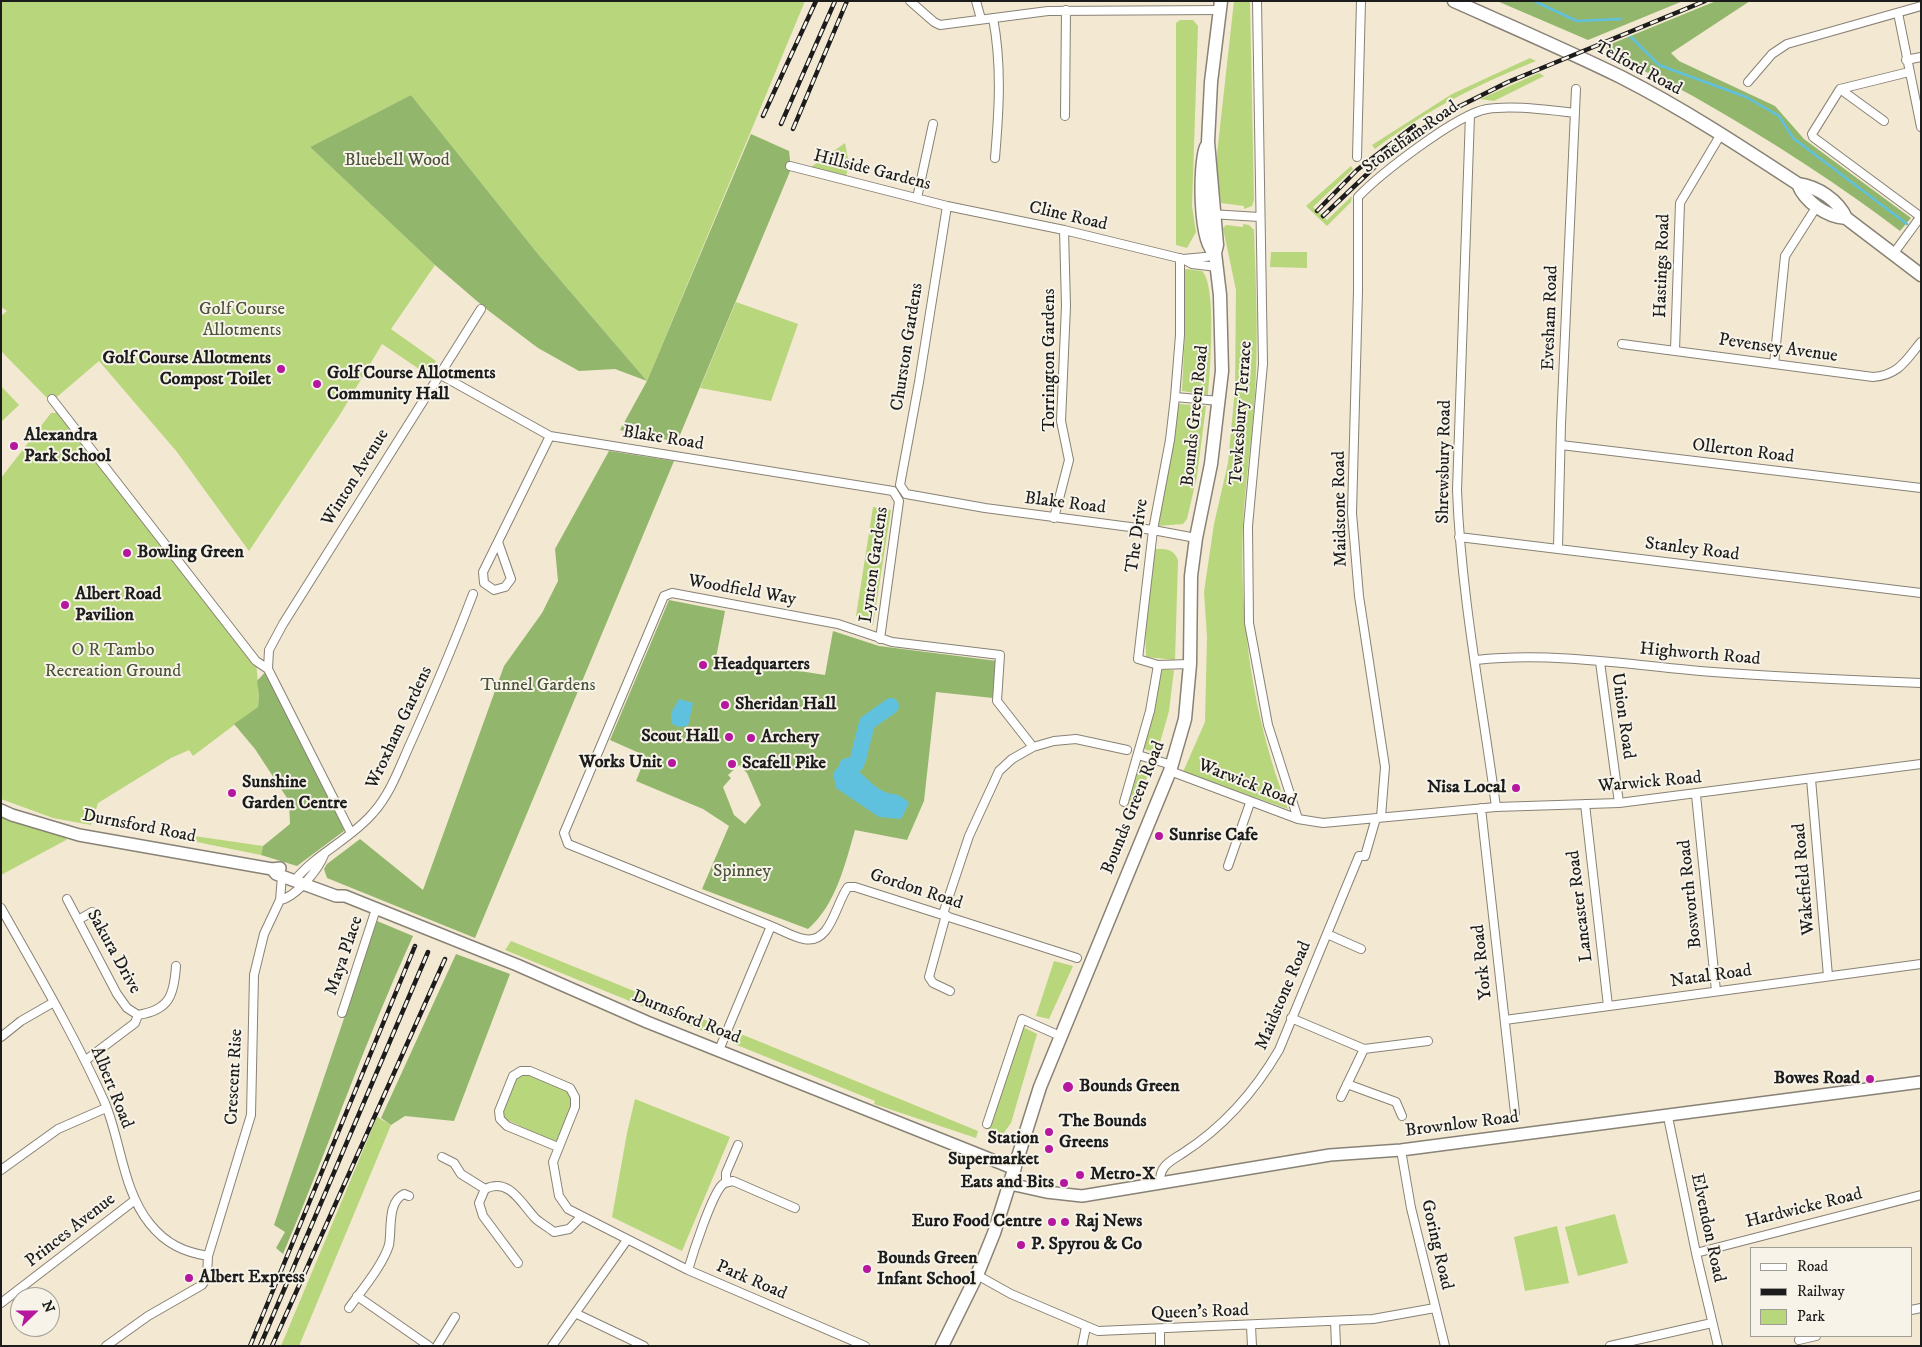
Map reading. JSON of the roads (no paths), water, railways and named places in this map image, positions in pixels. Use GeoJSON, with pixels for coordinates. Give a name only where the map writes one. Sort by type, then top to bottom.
{"type":"FeatureCollection","features":[{"type":"Feature","properties":{"kind":"main road","name":"Telford Road"},"geometry":{"type":"LineString","coordinates":[[1454,1],[1559,47],[1622,78],[1720,134],[1798,184],[1810,186],[1840,206],[1846,218],[1921,275]]}},
{"type":"Feature","properties":{"kind":"main road","name":"Bounds Green Road"},"geometry":{"type":"LineString","coordinates":[[942,1346],[977,1275],[1002,1213],[1040,1087],[1171,768],[1185,719],[1190,664],[1191,576],[1196,538],[1211,464],[1219,401],[1222,336],[1215,258],[1208,243],[1209,214],[1201,166],[1208,142],[1211,82],[1221,5]]}},
{"type":"Feature","properties":{"kind":"main road","name":"Telford Road"},"geometry":{"type":"LineString","coordinates":[[1798,184],[1803,196],[1833,218],[1846,218]]}},
{"type":"Feature","properties":{"kind":"main road","name":"Durnsford Road"},"geometry":{"type":"LineString","coordinates":[[1,810],[79,835],[277,873],[283,868],[302,879],[342,892],[345,896],[517,965],[647,1022],[1015,1169]]}},
{"type":"Feature","properties":{"kind":"main road","name":"Brownlow Road"},"geometry":{"type":"LineString","coordinates":[[1010,1184],[1073,1196],[1160,1184],[1330,1155],[1402,1150],[1921,1082]]}},
{"type":"Feature","properties":{"kind":"street"},"geometry":{"type":"LineString","coordinates":[[910,1],[940,25],[1048,11],[1122,5],[1221,5]]}},
{"type":"Feature","properties":{"kind":"street"},"geometry":{"type":"LineString","coordinates":[[976,1],[981,19]]}},
{"type":"Feature","properties":{"kind":"street"},"geometry":{"type":"LineString","coordinates":[[1047,1],[1048,11]]}},
{"type":"Feature","properties":{"kind":"street","name":"Tewkesbury Terrace"},"geometry":{"type":"LineString","coordinates":[[1257,1],[1259,217],[1263,364],[1248,526],[1249,623],[1268,725],[1298,820]]}},
{"type":"Feature","properties":{"kind":"street"},"geometry":{"type":"LineString","coordinates":[[1357,157],[1361,1]]}},
{"type":"Feature","properties":{"kind":"street"},"geometry":{"type":"LineString","coordinates":[[1748,82],[1772,54],[1787,44],[1921,6]]}},
{"type":"Feature","properties":{"kind":"street"},"geometry":{"type":"LineString","coordinates":[[1065,116],[1066,10]]}},
{"type":"Feature","properties":{"kind":"street"},"geometry":{"type":"LineString","coordinates":[[1898,12],[1908,72],[1921,127]]}},
{"type":"Feature","properties":{"kind":"street"},"geometry":{"type":"LineString","coordinates":[[993,18],[1000,58],[999,110],[995,158]]}},
{"type":"Feature","properties":{"kind":"street"},"geometry":{"type":"LineString","coordinates":[[1906,60],[1921,57]]}},
{"type":"Feature","properties":{"kind":"street"},"geometry":{"type":"LineString","coordinates":[[1894,253],[1921,217],[1813,137],[1812,134],[1840,89],[1908,72]]}},
{"type":"Feature","properties":{"kind":"street","name":"Evesham Road"},"geometry":{"type":"LineString","coordinates":[[1558,548],[1576,89]]}},
{"type":"Feature","properties":{"kind":"street"},"geometry":{"type":"LineString","coordinates":[[1840,89],[1884,121]]}},
{"type":"Feature","properties":{"kind":"street","name":"Stoneham Road"},"geometry":{"type":"LineString","coordinates":[[1358,197],[1390,168],[1470,115],[1487,109],[1505,108],[1576,113]]}},
{"type":"Feature","properties":{"kind":"street","name":"Shrewsbury Road"},"geometry":{"type":"LineString","coordinates":[[1470,115],[1457,490],[1459,537],[1496,807]]}},
{"type":"Feature","properties":{"kind":"street"},"geometry":{"type":"LineString","coordinates":[[917,198],[934,124]]}},
{"type":"Feature","properties":{"kind":"street","name":"Hastings Road"},"geometry":{"type":"LineString","coordinates":[[1675,350],[1680,203],[1720,134]]}},
{"type":"Feature","properties":{"kind":"street","name":"Hillside Gardens"},"geometry":{"type":"LineString","coordinates":[[790,166],[946,206]]}},
{"type":"Feature","properties":{"kind":"street","name":"Maidstone Road"},"geometry":{"type":"LineString","coordinates":[[1160,1184],[1159,1174],[1164,1165],[1189,1149],[1222,1123],[1252,1089],[1279,1050],[1359,856],[1365,856],[1379,818],[1385,767],[1359,596],[1352,513],[1358,291],[1358,197]]}},
{"type":"Feature","properties":{"kind":"street","name":"Cline Road"},"geometry":{"type":"LineString","coordinates":[[946,206],[1064,230],[1181,258],[1215,258]]}},
{"type":"Feature","properties":{"kind":"street","name":"Churston Gardens"},"geometry":{"type":"LineString","coordinates":[[900,493],[946,206]]}},
{"type":"Feature","properties":{"kind":"street"},"geometry":{"type":"LineString","coordinates":[[1774,364],[1785,256],[1817,206]]}},
{"type":"Feature","properties":{"kind":"street"},"geometry":{"type":"LineString","coordinates":[[1209,214],[1259,217]]}},
{"type":"Feature","properties":{"kind":"street","name":"Torrington Gardens"},"geometry":{"type":"LineString","coordinates":[[1054,518],[1069,460],[1061,420],[1066,306],[1064,230]]}},
{"type":"Feature","properties":{"kind":"street","name":"Cline Road"},"geometry":{"type":"LineString","coordinates":[[1181,258],[1192,264],[1215,258]]}},
{"type":"Feature","properties":{"kind":"street","name":"The Drive"},"geometry":{"type":"LineString","coordinates":[[1181,258],[1180,335],[1175,397],[1170,440],[1153,530],[1138,659],[1158,665],[1190,664]]}},
{"type":"Feature","properties":{"kind":"street","name":"Winton Avenue"},"geometry":{"type":"LineString","coordinates":[[268,669],[269,650],[284,624],[481,309]]}},
{"type":"Feature","properties":{"kind":"street","name":"Pevensey Avenue"},"geometry":{"type":"LineString","coordinates":[[1622,344],[1873,377],[1888,376],[1899,368],[1920,345]]}},
{"type":"Feature","properties":{"kind":"street","name":"Blake Road"},"geometry":{"type":"LineString","coordinates":[[439,374],[550,436],[1054,518],[1153,530],[1196,538]]}},
{"type":"Feature","properties":{"kind":"street"},"geometry":{"type":"LineString","coordinates":[[1175,397],[1219,401]]}},
{"type":"Feature","properties":{"kind":"street"},"geometry":{"type":"LineString","coordinates":[[52,399],[256,661],[268,669],[351,833]]}},
{"type":"Feature","properties":{"kind":"street"},"geometry":{"type":"LineString","coordinates":[[498,542],[510,578],[505,587],[494,590],[484,583],[483,572],[550,436]]}},
{"type":"Feature","properties":{"kind":"street","name":"Ollerton Road"},"geometry":{"type":"LineString","coordinates":[[1561,445],[1921,488]]}},
{"type":"Feature","properties":{"kind":"street","name":"Lynton Gardens"},"geometry":{"type":"LineString","coordinates":[[880,639],[900,493]]}},
{"type":"Feature","properties":{"kind":"street","name":"Stanley Road"},"geometry":{"type":"LineString","coordinates":[[1459,537],[1921,593]]}},
{"type":"Feature","properties":{"kind":"street","name":"Wroxham Gardens"},"geometry":{"type":"LineString","coordinates":[[302,879],[324,855],[373,814],[388,793],[446,666],[473,594]]}},
{"type":"Feature","properties":{"kind":"street","name":"Woodfield Way"},"geometry":{"type":"LineString","coordinates":[[771,926],[568,844],[564,833],[664,596],[672,594],[838,624],[880,639],[1000,655],[997,701],[1033,747]]}},
{"type":"Feature","properties":{"kind":"street","name":"Highworth Road"},"geometry":{"type":"LineString","coordinates":[[1476,660],[1509,656],[1776,677],[1921,683]]}},
{"type":"Feature","properties":{"kind":"street","name":"Union Road"},"geometry":{"type":"LineString","coordinates":[[1600,662],[1619,803]]}},
{"type":"Feature","properties":{"kind":"street"},"geometry":{"type":"LineString","coordinates":[[1124,802],[1150,711],[1158,665]]}},
{"type":"Feature","properties":{"kind":"street"},"geometry":{"type":"LineString","coordinates":[[950,991],[933,983],[929,977],[945,915],[969,836],[999,771],[1012,759],[1033,747],[1054,741],[1076,739],[1128,750]]}},
{"type":"Feature","properties":{"kind":"street","name":"Warwick Road"},"geometry":{"type":"LineString","coordinates":[[1138,755],[1250,803],[1298,820],[1314,822],[1496,807],[1619,803],[1921,764]]}},
{"type":"Feature","properties":{"kind":"street","name":"Wakefield Road"},"geometry":{"type":"LineString","coordinates":[[1811,779],[1828,976]]}},
{"type":"Feature","properties":{"kind":"street","name":"Bosworth Road"},"geometry":{"type":"LineString","coordinates":[[1696,794],[1716,991]]}},
{"type":"Feature","properties":{"kind":"street"},"geometry":{"type":"LineString","coordinates":[[1228,866],[1250,803]]}},
{"type":"Feature","properties":{"kind":"street","name":"Lancaster Road"},"geometry":{"type":"LineString","coordinates":[[1585,804],[1608,1006]]}},
{"type":"Feature","properties":{"kind":"street","name":"York Road"},"geometry":{"type":"LineString","coordinates":[[1481,808],[1515,1113]]}},
{"type":"Feature","properties":{"kind":"street","name":"Crescent Rise"},"geometry":{"type":"LineString","coordinates":[[106,1346],[148,1316],[202,1284],[207,1278],[208,1256],[251,1115],[254,975],[264,934],[280,900],[277,873]]}},
{"type":"Feature","properties":{"kind":"street"},"geometry":{"type":"LineString","coordinates":[[280,900],[286,899],[302,879]]}},
{"type":"Feature","properties":{"kind":"street","name":"Gordon Road"},"geometry":{"type":"LineString","coordinates":[[771,926],[804,939],[820,936],[826,931],[848,887],[856,887],[1077,958]]}},
{"type":"Feature","properties":{"kind":"street","name":"Sakura Drive"},"geometry":{"type":"LineString","coordinates":[[66,899],[116,994],[127,1008],[138,1015]]}},
{"type":"Feature","properties":{"kind":"street","name":"Albert Road"},"geometry":{"type":"LineString","coordinates":[[1,908],[86,1060],[106,1108],[135,1200],[149,1223],[168,1242],[183,1251],[208,1256]]}},
{"type":"Feature","properties":{"kind":"street","name":"Maya Place"},"geometry":{"type":"LineString","coordinates":[[342,1013],[376,909]]}},
{"type":"Feature","properties":{"kind":"street"},"geometry":{"type":"LineString","coordinates":[[78,920],[92,912]]}},
{"type":"Feature","properties":{"kind":"street"},"geometry":{"type":"LineString","coordinates":[[719,1050],[771,926]]}},
{"type":"Feature","properties":{"kind":"street"},"geometry":{"type":"LineString","coordinates":[[1327,934],[1361,949]]}},
{"type":"Feature","properties":{"kind":"street","name":"Natal Road"},"geometry":{"type":"LineString","coordinates":[[1505,1020],[1921,964]]}},
{"type":"Feature","properties":{"kind":"street"},"geometry":{"type":"LineString","coordinates":[[86,1060],[135,1023],[138,1015],[156,1012],[167,1002],[174,988],[176,966]]}},
{"type":"Feature","properties":{"kind":"street"},"geometry":{"type":"LineString","coordinates":[[1,1037],[54,1002]]}},
{"type":"Feature","properties":{"kind":"street"},"geometry":{"type":"LineString","coordinates":[[1291,1018],[1364,1049],[1428,1041]]}},
{"type":"Feature","properties":{"kind":"street"},"geometry":{"type":"LineString","coordinates":[[987,1124],[1022,1019],[1060,1036]]}},
{"type":"Feature","properties":{"kind":"street"},"geometry":{"type":"LineString","coordinates":[[1341,1097],[1364,1049]]}},
{"type":"Feature","properties":{"kind":"street"},"geometry":{"type":"LineString","coordinates":[[530,1071],[570,1088],[575,1097],[575,1107],[558,1147],[507,1126],[500,1119],[499,1111],[513,1076],[521,1072],[530,1071]]}},
{"type":"Feature","properties":{"kind":"street"},"geometry":{"type":"LineString","coordinates":[[1347,1084],[1396,1102],[1402,1116]]}},
{"type":"Feature","properties":{"kind":"street"},"geometry":{"type":"LineString","coordinates":[[1,1170],[58,1129],[106,1108]]}},
{"type":"Feature","properties":{"kind":"street","name":"Elvendon Road"},"geometry":{"type":"LineString","coordinates":[[1668,1116],[1696,1253],[1718,1346]]}},
{"type":"Feature","properties":{"kind":"street"},"geometry":{"type":"LineString","coordinates":[[726,1182],[726,1173],[738,1145]]}},
{"type":"Feature","properties":{"kind":"street","name":"Park Road"},"geometry":{"type":"LineString","coordinates":[[558,1147],[553,1162],[559,1196],[568,1209],[581,1218],[688,1270],[865,1346]]}},
{"type":"Feature","properties":{"kind":"street","name":"Goring Road"},"geometry":{"type":"LineString","coordinates":[[1402,1150],[1411,1208],[1445,1346]]}},
{"type":"Feature","properties":{"kind":"street"},"geometry":{"type":"LineString","coordinates":[[442,1156],[454,1163],[461,1174],[485,1189]]}},
{"type":"Feature","properties":{"kind":"street"},"geometry":{"type":"LineString","coordinates":[[688,1270],[712,1205],[720,1187],[726,1182],[732,1181],[795,1208]]}},
{"type":"Feature","properties":{"kind":"street"},"geometry":{"type":"LineString","coordinates":[[518,1263],[483,1216],[479,1202],[485,1189],[498,1185],[511,1190],[535,1218],[554,1232],[569,1229],[581,1218]]}},
{"type":"Feature","properties":{"kind":"street"},"geometry":{"type":"LineString","coordinates":[[349,1308],[386,1251],[392,1216],[397,1201],[404,1194],[409,1196]]}},
{"type":"Feature","properties":{"kind":"street","name":"Hardwicke Road"},"geometry":{"type":"LineString","coordinates":[[1696,1253],[1921,1195]]}},
{"type":"Feature","properties":{"kind":"street","name":"Princes Avenue"},"geometry":{"type":"LineString","coordinates":[[1,1303],[135,1200]]}},
{"type":"Feature","properties":{"kind":"street"},"geometry":{"type":"LineString","coordinates":[[552,1346],[577,1314],[627,1240]]}},
{"type":"Feature","properties":{"kind":"street","name":"Queen's Road"},"geometry":{"type":"LineString","coordinates":[[977,1275],[1008,1291],[1098,1331],[1373,1320],[1435,1308]]}},
{"type":"Feature","properties":{"kind":"street"},"geometry":{"type":"LineString","coordinates":[[358,1296],[429,1346]]}},
{"type":"Feature","properties":{"kind":"street"},"geometry":{"type":"LineString","coordinates":[[577,1314],[644,1346]]}},
{"type":"Feature","properties":{"kind":"street"},"geometry":{"type":"LineString","coordinates":[[437,1346],[455,1317]]}},
{"type":"Feature","properties":{"kind":"street"},"geometry":{"type":"LineString","coordinates":[[1335,1321],[1336,1346]]}},
{"type":"Feature","properties":{"kind":"street"},"geometry":{"type":"LineString","coordinates":[[1610,1346],[1712,1324]]}},
{"type":"Feature","properties":{"kind":"street"},"geometry":{"type":"LineString","coordinates":[[1251,1326],[1252,1346]]}},
{"type":"Feature","properties":{"kind":"street"},"geometry":{"type":"LineString","coordinates":[[1082,1346],[1086,1327]]}},
{"type":"Feature","properties":{"kind":"street"},"geometry":{"type":"LineString","coordinates":[[1160,1330],[1160,1346]]}},
{"type":"Feature","properties":{"kind":"street"},"geometry":{"type":"LineString","coordinates":[[1799,1340],[1812,1337]]}},
{"type":"Feature","properties":{"kind":"water"},"geometry":{"type":"Polygon","coordinates":[[[679,699],[693,703],[688,726],[678,727],[671,723],[671,713],[679,699]]]}},
{"type":"Feature","properties":{"kind":"water"},"geometry":{"type":"Polygon","coordinates":[[[840,765],[859,772],[881,790],[905,799],[909,803],[901,819],[879,817],[836,788],[833,773],[840,765]]]}},
{"type":"Feature","properties":{"kind":"waterway"},"geometry":{"type":"LineString","coordinates":[[1534,1],[1577,21],[1621,19]]}},
{"type":"Feature","properties":{"kind":"waterway"},"geometry":{"type":"LineString","coordinates":[[1631,37],[1659,65],[1746,97],[1779,116],[1793,138],[1907,224]]}},
{"type":"Feature","properties":{"kind":"waterway"},"geometry":{"type":"LineString","coordinates":[[847,766],[856,764],[867,723],[891,706]]}},
{"type":"Feature","properties":{"kind":"railway"},"geometry":{"type":"LineString","coordinates":[[763,116],[816,1]]}},
{"type":"Feature","properties":{"kind":"railway"},"geometry":{"type":"LineString","coordinates":[[781,124],[835,1]]}},
{"type":"Feature","properties":{"kind":"railway"},"geometry":{"type":"LineString","coordinates":[[793,129],[847,1]]}},
{"type":"Feature","properties":{"kind":"railway"},"geometry":{"type":"LineString","coordinates":[[1323,216],[1383,159],[1410,137],[1458,107],[1508,82],[1705,1]]}},
{"type":"Feature","properties":{"kind":"railway"},"geometry":{"type":"LineString","coordinates":[[1317,211],[1357,170],[1414,126]]}},
{"type":"Feature","properties":{"kind":"railway"},"geometry":{"type":"LineString","coordinates":[[250,1346],[415,946]]}},
{"type":"Feature","properties":{"kind":"railway"},"geometry":{"type":"LineString","coordinates":[[260,1346],[428,952]]}},
{"type":"Feature","properties":{"kind":"railway"},"geometry":{"type":"LineString","coordinates":[[272,1346],[445,959]]}},
{"type":"Feature","properties":{"kind":"place","name":"Golf Course Allotments Compost Toilet"},"geometry":{"type":"Point","coordinates":[281,369]}},
{"type":"Feature","properties":{"kind":"place","name":"Golf Course Allotments Community Hall"},"geometry":{"type":"Point","coordinates":[317,384]}},
{"type":"Feature","properties":{"kind":"place","name":"Alexandra Park School"},"geometry":{"type":"Point","coordinates":[14,446]}},
{"type":"Feature","properties":{"kind":"place","name":"Bowling Green"},"geometry":{"type":"Point","coordinates":[127,553]}},
{"type":"Feature","properties":{"kind":"place","name":"Albert Road Pavilion"},"geometry":{"type":"Point","coordinates":[65,605]}},
{"type":"Feature","properties":{"kind":"place","name":"Headquarters"},"geometry":{"type":"Point","coordinates":[703,665]}},
{"type":"Feature","properties":{"kind":"place","name":"Sheridan Hall"},"geometry":{"type":"Point","coordinates":[725,705]}},
{"type":"Feature","properties":{"kind":"place","name":"Scout Hall"},"geometry":{"type":"Point","coordinates":[729,737]}},
{"type":"Feature","properties":{"kind":"place","name":"Archery"},"geometry":{"type":"Point","coordinates":[751,738]}},
{"type":"Feature","properties":{"kind":"place","name":"Works Unit"},"geometry":{"type":"Point","coordinates":[672,763]}},
{"type":"Feature","properties":{"kind":"place","name":"Scafell Pike"},"geometry":{"type":"Point","coordinates":[732,764]}},
{"type":"Feature","properties":{"kind":"place","name":"Nisa Local"},"geometry":{"type":"Point","coordinates":[1516,788]}},
{"type":"Feature","properties":{"kind":"place","name":"Sunshine Garden Centre"},"geometry":{"type":"Point","coordinates":[232,793]}},
{"type":"Feature","properties":{"kind":"place","name":"Sunrise Cafe"},"geometry":{"type":"Point","coordinates":[1159,836]}},
{"type":"Feature","properties":{"kind":"place","name":"Bowes Road"},"geometry":{"type":"Point","coordinates":[1870,1079]}},
{"type":"Feature","properties":{"kind":"place","name":"Bounds Green"},"geometry":{"type":"Point","coordinates":[1068,1087]}},
{"type":"Feature","properties":{"kind":"place","name":"The Bounds Greens"},"geometry":{"type":"Point","coordinates":[1049,1132]}},
{"type":"Feature","properties":{"kind":"place","name":"Station Supermarket"},"geometry":{"type":"Point","coordinates":[1049,1149]}},
{"type":"Feature","properties":{"kind":"place","name":"Metro-X"},"geometry":{"type":"Point","coordinates":[1080,1175]}},
{"type":"Feature","properties":{"kind":"place","name":"Eats and Bits"},"geometry":{"type":"Point","coordinates":[1064,1183]}},
{"type":"Feature","properties":{"kind":"place","name":"Euro Food Centre"},"geometry":{"type":"Point","coordinates":[1052,1222]}},
{"type":"Feature","properties":{"kind":"place","name":"Raj News"},"geometry":{"type":"Point","coordinates":[1065,1222]}},
{"type":"Feature","properties":{"kind":"place","name":"P. Spyrou & Co"},"geometry":{"type":"Point","coordinates":[1021,1245]}},
{"type":"Feature","properties":{"kind":"place","name":"Bounds Green Infant School"},"geometry":{"type":"Point","coordinates":[867,1269]}},
{"type":"Feature","properties":{"kind":"place","name":"Albert Express"},"geometry":{"type":"Point","coordinates":[189,1278]}},
{"type":"Feature","properties":{"kind":"park label","name":"Bluebell Wood"},"geometry":{"type":"Point","coordinates":[397,161]}},
{"type":"Feature","properties":{"kind":"park label","name":"Golf Course Allotments"},"geometry":{"type":"Point","coordinates":[242,320]}},
{"type":"Feature","properties":{"kind":"park label","name":"O R Tambo Recreation Ground"},"geometry":{"type":"Point","coordinates":[113,661]}},
{"type":"Feature","properties":{"kind":"park label","name":"Tunnel Gardens"},"geometry":{"type":"Point","coordinates":[538,686]}},
{"type":"Feature","properties":{"kind":"park label","name":"Spinney"},"geometry":{"type":"Point","coordinates":[742,872]}}]}
